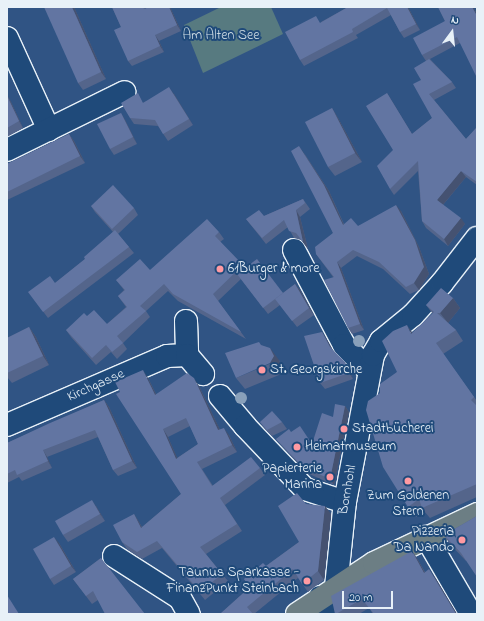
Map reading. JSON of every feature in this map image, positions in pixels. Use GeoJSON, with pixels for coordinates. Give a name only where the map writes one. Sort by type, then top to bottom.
{"type":"FeatureCollection","features":[{"type":"Feature","properties":{"kind":"main road"},"geometry":{"type":"LineString","coordinates":[[297,614],[328,599],[374,563],[426,536],[477,514]]}},
{"type":"Feature","properties":{"kind":"street"},"geometry":{"type":"LineString","coordinates":[[7,38],[49,130]]}},
{"type":"Feature","properties":{"kind":"street"},"geometry":{"type":"LineString","coordinates":[[7,150],[125,92]]}},
{"type":"Feature","properties":{"kind":"street","name":"Bornhohl"},"geometry":{"type":"LineString","coordinates":[[328,599],[344,502],[365,405],[368,370],[373,354],[381,341],[413,315],[477,238]]}},
{"type":"Feature","properties":{"kind":"street"},"geometry":{"type":"LineString","coordinates":[[294,250],[344,345],[368,370]]}},
{"type":"Feature","properties":{"kind":"street"},"geometry":{"type":"LineString","coordinates":[[186,320],[187,356],[203,374]]}},
{"type":"Feature","properties":{"kind":"street","name":"Kirchgasse"},"geometry":{"type":"LineString","coordinates":[[7,425],[166,356],[187,356]]}},
{"type":"Feature","properties":{"kind":"street"},"geometry":{"type":"LineString","coordinates":[[220,396],[245,426],[305,488],[344,502]]}},
{"type":"Feature","properties":{"kind":"street"},"geometry":{"type":"LineString","coordinates":[[426,536],[471,614]]}},
{"type":"Feature","properties":{"kind":"street"},"geometry":{"type":"LineString","coordinates":[[114,556],[180,598],[189,614]]}},
{"type":"Feature","properties":{"kind":"green space","name":"Am Alten See"},"geometry":{"type":"Polygon","coordinates":[[[221,7],[271,7],[283,34],[203,73],[184,25],[221,7]]]}},
{"type":"Feature","properties":{"kind":"building"},"geometry":{"type":"Polygon","coordinates":[[[44,7],[72,7],[101,72],[78,83],[44,7]]]}},
{"type":"Feature","properties":{"kind":"building"},"geometry":{"type":"Polygon","coordinates":[[[112,7],[143,7],[144,9],[149,7],[169,7],[177,25],[155,35],[160,46],[128,61],[114,30],[121,27],[112,7]]]}},
{"type":"Feature","properties":{"kind":"building"},"geometry":{"type":"Polygon","coordinates":[[[348,7],[407,7],[416,24],[400,32],[387,8],[352,29],[353,32],[300,60],[285,32],[316,16],[320,23],[348,7]]]}},
{"type":"Feature","properties":{"kind":"building"},"geometry":{"type":"Polygon","coordinates":[[[438,7],[472,7],[477,16],[477,78],[457,37],[422,55],[413,38],[445,21],[438,7]]]}},
{"type":"Feature","properties":{"kind":"building"},"geometry":{"type":"Polygon","coordinates":[[[429,59],[452,82],[429,94],[466,139],[477,127],[477,182],[461,171],[437,200],[461,218],[444,239],[422,221],[418,161],[390,189],[377,166],[393,150],[366,106],[387,93],[412,134],[432,118],[413,84],[421,80],[414,68],[429,59]]]}},
{"type":"Feature","properties":{"kind":"building"},"geometry":{"type":"Polygon","coordinates":[[[169,87],[189,119],[163,134],[155,120],[130,118],[121,103],[138,93],[143,103],[169,87]]]}},
{"type":"Feature","properties":{"kind":"building"},"geometry":{"type":"Polygon","coordinates":[[[7,96],[19,121],[7,128],[7,96]]]}},
{"type":"Feature","properties":{"kind":"building"},"geometry":{"type":"Polygon","coordinates":[[[332,108],[355,153],[328,167],[305,122],[332,108]]]}},
{"type":"Feature","properties":{"kind":"building"},"geometry":{"type":"Polygon","coordinates":[[[121,113],[133,137],[110,149],[97,124],[121,113]]]}},
{"type":"Feature","properties":{"kind":"building"},"geometry":{"type":"Polygon","coordinates":[[[69,134],[80,156],[7,192],[7,164],[69,134]]]}},
{"type":"Feature","properties":{"kind":"building"},"geometry":{"type":"Polygon","coordinates":[[[299,146],[324,185],[343,225],[351,218],[358,226],[396,205],[415,240],[424,267],[414,283],[406,287],[379,262],[353,250],[337,262],[360,324],[348,328],[324,280],[334,277],[316,254],[315,247],[333,233],[291,151],[299,146]]]}},
{"type":"Feature","properties":{"kind":"building"},"geometry":{"type":"Polygon","coordinates":[[[113,185],[134,208],[112,229],[91,206],[113,185]]]}},
{"type":"Feature","properties":{"kind":"building"},"geometry":{"type":"Polygon","coordinates":[[[303,199],[305,203],[296,210],[303,242],[296,233],[289,231],[284,220],[262,238],[246,219],[259,210],[264,216],[303,199]]]}},
{"type":"Feature","properties":{"kind":"building"},"geometry":{"type":"Polygon","coordinates":[[[207,219],[219,232],[215,236],[243,265],[213,294],[241,332],[173,294],[164,284],[140,306],[146,311],[117,336],[123,343],[112,352],[106,345],[92,358],[66,330],[84,313],[87,316],[94,310],[107,324],[127,307],[118,296],[125,290],[116,280],[140,259],[150,270],[207,219]]]}},
{"type":"Feature","properties":{"kind":"building"},"geometry":{"type":"Polygon","coordinates":[[[115,230],[129,247],[43,312],[28,292],[50,276],[55,283],[85,259],[84,257],[115,230]]]}},
{"type":"Feature","properties":{"kind":"building"},"geometry":{"type":"Polygon","coordinates":[[[257,259],[283,293],[263,308],[237,274],[257,259]]]}},
{"type":"Feature","properties":{"kind":"building"},"geometry":{"type":"Polygon","coordinates":[[[295,284],[309,308],[292,321],[275,299],[295,284]]]}},
{"type":"Feature","properties":{"kind":"building"},"geometry":{"type":"Polygon","coordinates":[[[441,288],[453,298],[440,313],[437,313],[456,330],[436,343],[474,397],[471,400],[477,406],[477,484],[422,508],[419,499],[408,507],[383,467],[366,410],[368,401],[380,393],[380,384],[397,372],[382,341],[393,331],[407,325],[411,334],[434,312],[426,305],[441,288]]]}},
{"type":"Feature","properties":{"kind":"building"},"geometry":{"type":"Polygon","coordinates":[[[29,327],[43,356],[7,373],[7,338],[29,327]]]}},
{"type":"Feature","properties":{"kind":"building"},"geometry":{"type":"Polygon","coordinates":[[[322,332],[330,347],[345,362],[349,373],[320,383],[304,336],[322,332]]]}},
{"type":"Feature","properties":{"kind":"building"},"geometry":{"type":"Polygon","coordinates":[[[259,342],[261,345],[270,348],[274,356],[270,363],[236,378],[225,353],[259,342]]]}},
{"type":"Feature","properties":{"kind":"building"},"geometry":{"type":"Polygon","coordinates":[[[143,370],[155,395],[187,373],[194,378],[218,430],[224,428],[232,445],[197,462],[212,486],[251,457],[260,468],[220,498],[237,524],[200,547],[222,574],[200,592],[157,541],[137,552],[122,542],[113,525],[134,514],[141,528],[181,494],[116,394],[120,392],[115,382],[143,370]],[[186,418],[163,429],[176,459],[198,444],[186,418]]]}},
{"type":"Feature","properties":{"kind":"building"},"geometry":{"type":"Polygon","coordinates":[[[104,400],[132,461],[113,470],[95,430],[43,450],[48,461],[17,475],[15,470],[7,474],[7,443],[104,400]]]}},
{"type":"Feature","properties":{"kind":"building"},"geometry":{"type":"Polygon","coordinates":[[[335,404],[345,406],[330,479],[303,467],[276,439],[289,429],[291,432],[300,426],[312,444],[322,413],[333,417],[335,404]]]}},
{"type":"Feature","properties":{"kind":"building"},"geometry":{"type":"Polygon","coordinates":[[[272,411],[282,422],[267,430],[260,422],[272,411]]]}},
{"type":"Feature","properties":{"kind":"building"},"geometry":{"type":"Polygon","coordinates":[[[297,493],[306,504],[325,506],[318,571],[302,584],[293,569],[247,607],[253,614],[220,614],[250,587],[244,579],[263,563],[266,566],[299,542],[278,506],[297,493]]]}},
{"type":"Feature","properties":{"kind":"building"},"geometry":{"type":"Polygon","coordinates":[[[92,500],[100,514],[63,535],[55,521],[92,500]]]}},
{"type":"Feature","properties":{"kind":"building"},"geometry":{"type":"Polygon","coordinates":[[[477,516],[477,577],[461,553],[444,535],[477,516]]]}},
{"type":"Feature","properties":{"kind":"building"},"geometry":{"type":"Polygon","coordinates":[[[54,537],[71,566],[50,579],[33,549],[54,537]]]}},
{"type":"Feature","properties":{"kind":"building"},"geometry":{"type":"Polygon","coordinates":[[[412,551],[424,573],[429,569],[456,614],[374,614],[362,599],[335,614],[331,596],[412,551]]]}},
{"type":"Feature","properties":{"kind":"building"},"geometry":{"type":"Polygon","coordinates":[[[101,558],[145,614],[105,614],[93,591],[86,596],[73,579],[101,558]]]}},
{"type":"Feature","properties":{"kind":"building"},"geometry":{"type":"Polygon","coordinates":[[[7,595],[19,614],[7,614],[7,595]]]}},
{"type":"Feature","properties":{"kind":"place","name":"61Burger & more"},"geometry":{"type":"Point","coordinates":[220,269]}},
{"type":"Feature","properties":{"kind":"place","name":"St. Georgskirche"},"geometry":{"type":"Point","coordinates":[262,370]}},
{"type":"Feature","properties":{"kind":"place","name":"Stadtbücherei"},"geometry":{"type":"Point","coordinates":[344,429]}},
{"type":"Feature","properties":{"kind":"place","name":"Heimatmuseum"},"geometry":{"type":"Point","coordinates":[297,447]}},
{"type":"Feature","properties":{"kind":"place","name":"Papierterie Marina"},"geometry":{"type":"Point","coordinates":[330,477]}},
{"type":"Feature","properties":{"kind":"place","name":"Zum Goldenen Stern"},"geometry":{"type":"Point","coordinates":[408,481]}},
{"type":"Feature","properties":{"kind":"place","name":"Pizzeria Da Nando"},"geometry":{"type":"Point","coordinates":[462,540]}},
{"type":"Feature","properties":{"kind":"place","name":"Taunus Sparkasse - FinanzPunkt Steinbach"},"geometry":{"type":"Point","coordinates":[307,581]}}]}
